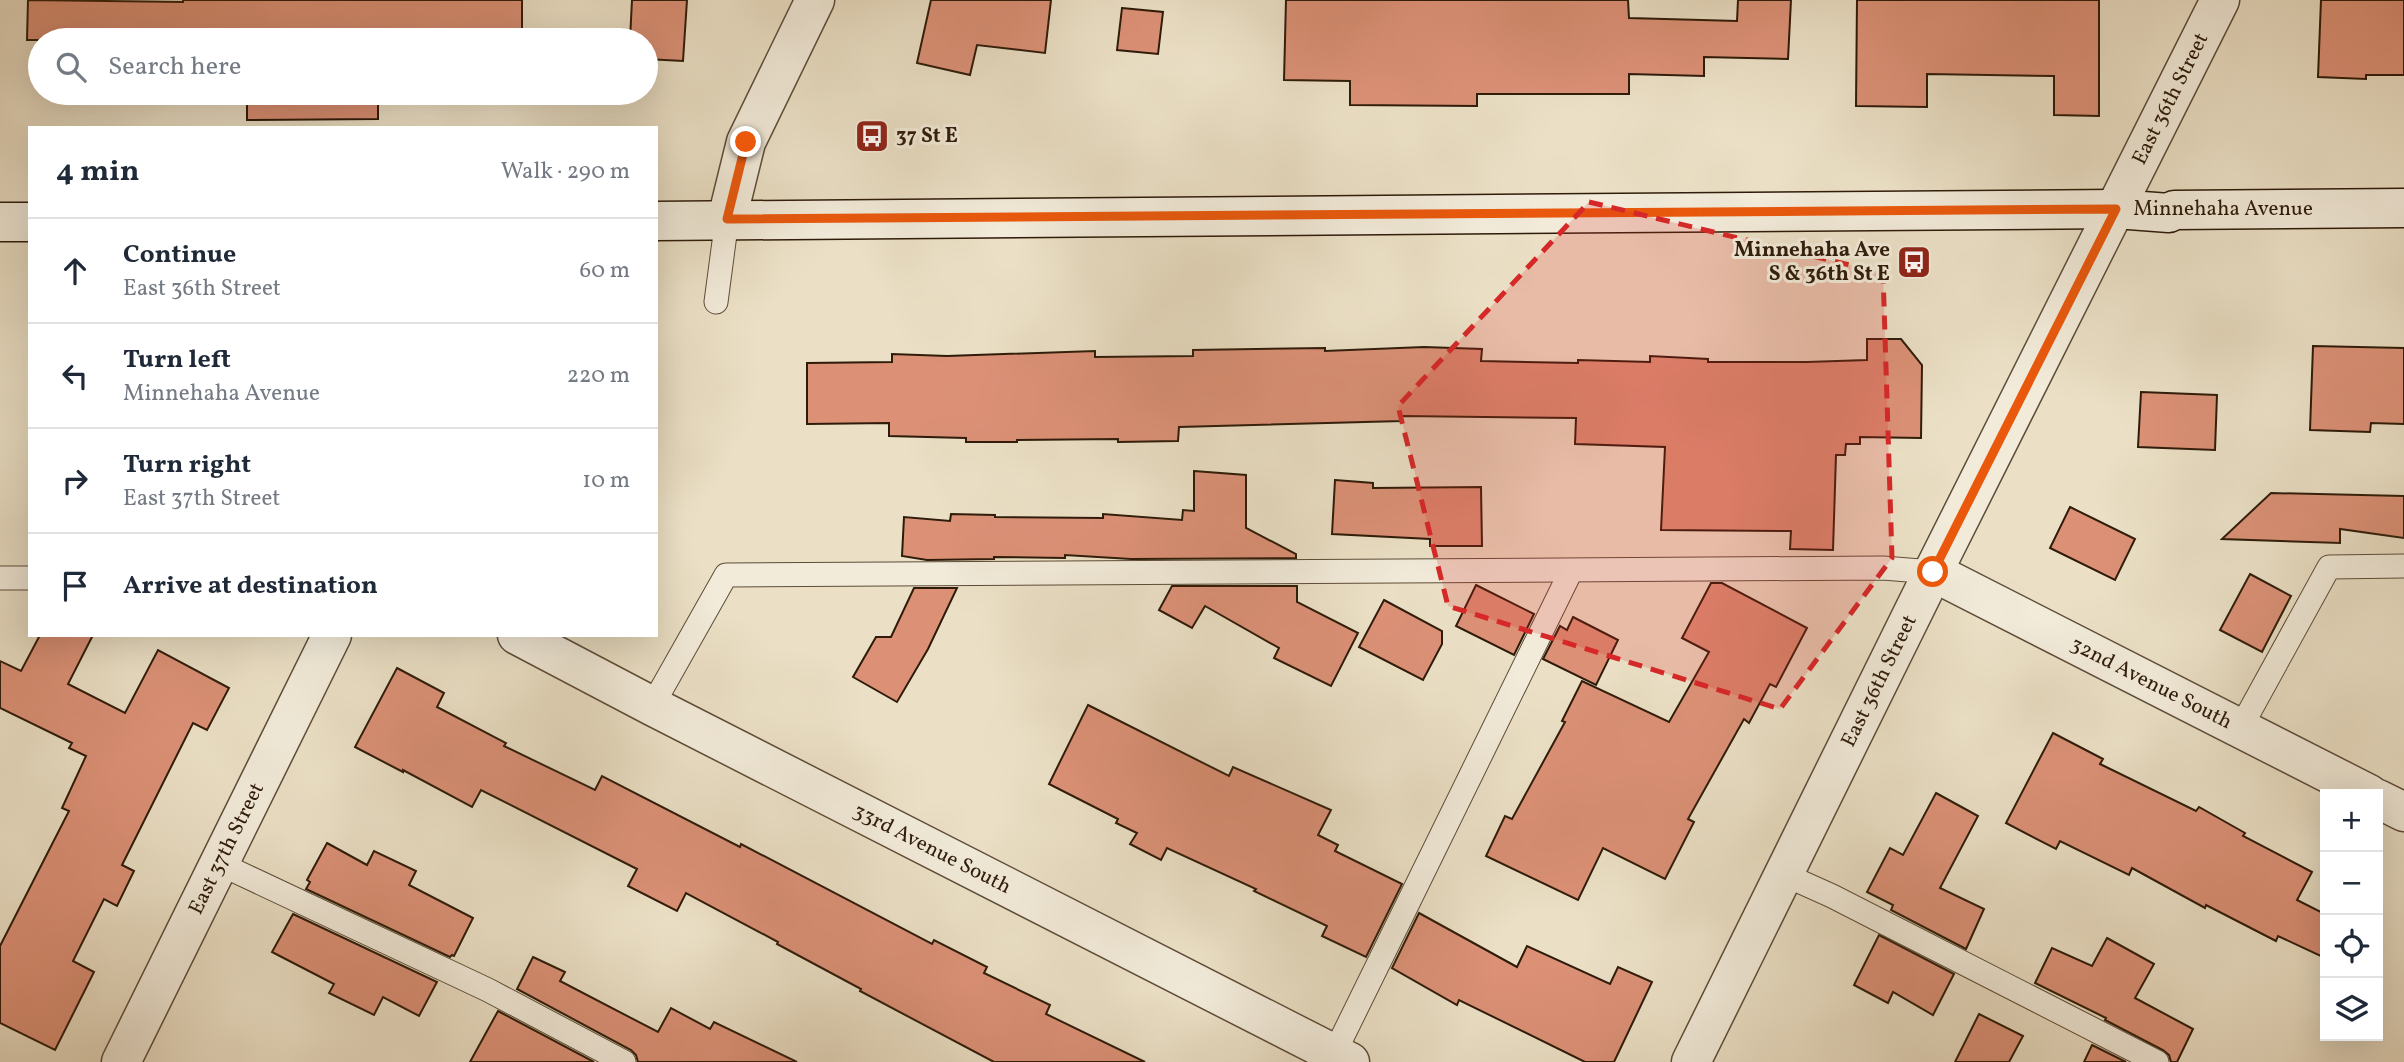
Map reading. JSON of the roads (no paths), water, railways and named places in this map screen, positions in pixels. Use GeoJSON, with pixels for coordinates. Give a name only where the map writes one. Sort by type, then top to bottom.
{"type":"FeatureCollection","features":[{"type":"Feature","properties":{"kind":"street"},"geometry":{"type":"LineString","coordinates":[[727,219],[746,142],[815,0]]}},
{"type":"Feature","properties":{"kind":"street","name":"East 36th Street"},"geometry":{"type":"LineString","coordinates":[[1691,1062],[2220,0]]}},
{"type":"Feature","properties":{"kind":"street","name":"Minnehaha Avenue"},"geometry":{"type":"LineString","coordinates":[[658,221],[2116,209],[2169,213],[2174,210],[2404,208]]}},
{"type":"Feature","properties":{"kind":"street"},"geometry":{"type":"LineString","coordinates":[[0,222],[28,222]]}},
{"type":"Feature","properties":{"kind":"street","name":"32nd Avenue South"},"geometry":{"type":"LineString","coordinates":[[1933,572],[2360,789]]}},
{"type":"Feature","properties":{"kind":"street","name":"East 37th Street"},"geometry":{"type":"LineString","coordinates":[[121,1062],[330,637]]}},
{"type":"Feature","properties":{"kind":"street","name":"33rd Avenue South"},"geometry":{"type":"LineString","coordinates":[[521,637],[1342,1058]]}},
{"type":"Feature","properties":{"kind":"street"},"geometry":{"type":"LineString","coordinates":[[2383,802],[2404,812]]}},
{"type":"Feature","properties":{"kind":"lane"},"geometry":{"type":"LineString","coordinates":[[716,302],[727,219]]}},
{"type":"Feature","properties":{"kind":"lane"},"geometry":{"type":"LineString","coordinates":[[2241,727],[2329,567],[2404,566]]}},
{"type":"Feature","properties":{"kind":"lane"},"geometry":{"type":"LineString","coordinates":[[652,706],[726,575],[1883,568],[1933,572]]}},
{"type":"Feature","properties":{"kind":"lane"},"geometry":{"type":"LineString","coordinates":[[1342,1058],[1571,571]]}},
{"type":"Feature","properties":{"kind":"lane"},"geometry":{"type":"LineString","coordinates":[[2,581],[28,578]]}},
{"type":"Feature","properties":{"kind":"lane"},"geometry":{"type":"LineString","coordinates":[[218,863],[488,990],[624,1062]]}},
{"type":"Feature","properties":{"kind":"lane"},"geometry":{"type":"LineString","coordinates":[[1783,874],[1832,895],[2157,1062]]}},
{"type":"Feature","properties":{"kind":"place","name":"37 St E"},"geometry":{"type":"Point","coordinates":[872,136]}},
{"type":"Feature","properties":{"kind":"place","name":"Minnehaha Ave S & 36th St E"},"geometry":{"type":"Point","coordinates":[1914,262]}}]}
